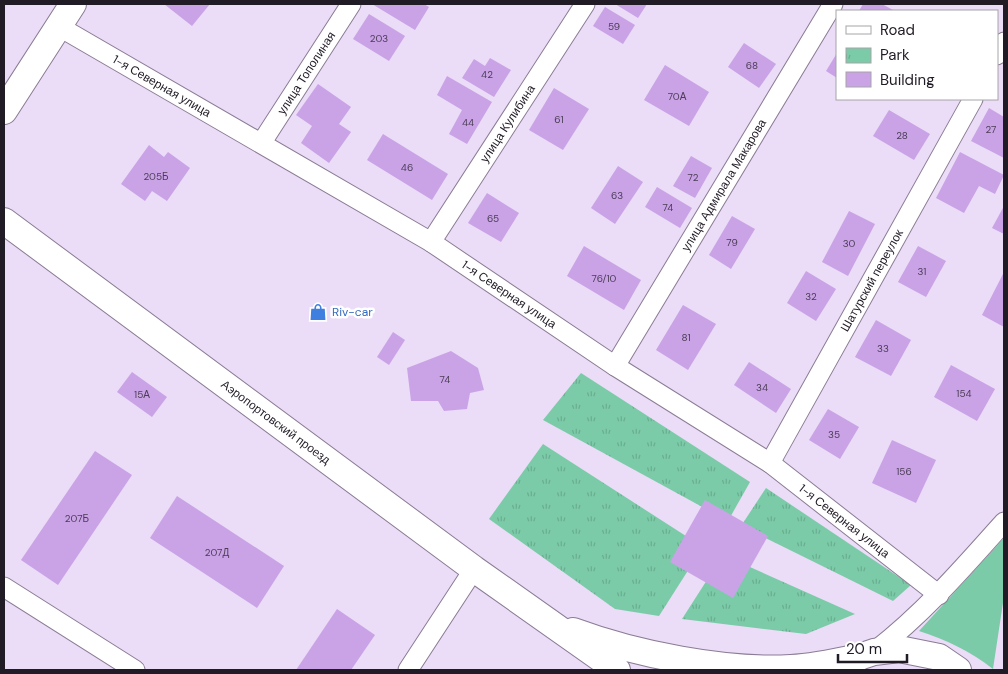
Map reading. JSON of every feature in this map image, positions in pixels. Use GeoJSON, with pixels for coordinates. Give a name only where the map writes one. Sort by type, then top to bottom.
{"type":"FeatureCollection","features":[{"type":"Feature","properties":{"kind":"main road"},"geometry":{"type":"LineString","coordinates":[[4,111],[73,4]]}},
{"type":"Feature","properties":{"kind":"main road","name":"Аэропортовский проезд"},"geometry":{"type":"LineString","coordinates":[[4,221],[474,569],[617,670]]}},
{"type":"Feature","properties":{"kind":"main road"},"geometry":{"type":"LineString","coordinates":[[549,622],[588,636],[704,663],[752,668],[820,666],[857,660],[899,649],[939,657],[958,670]]}},
{"type":"Feature","properties":{"kind":"street","name":"улица Тополиная"},"geometry":{"type":"LineString","coordinates":[[262,142],[351,4]]}},
{"type":"Feature","properties":{"kind":"street","name":"улица Кулибина"},"geometry":{"type":"LineString","coordinates":[[431,242],[585,4]]}},
{"type":"Feature","properties":{"kind":"street","name":"улица Адмирала Макарова"},"geometry":{"type":"LineString","coordinates":[[615,366],[833,4]]}},
{"type":"Feature","properties":{"kind":"street","name":"1-я Северная улица"},"geometry":{"type":"LineString","coordinates":[[58,26],[262,142],[431,242],[615,366],[770,463],[939,595]]}},
{"type":"Feature","properties":{"kind":"street"},"geometry":{"type":"LineString","coordinates":[[998,53],[1004,42]]}},
{"type":"Feature","properties":{"kind":"street","name":"Шатурский переулок"},"geometry":{"type":"LineString","coordinates":[[770,463],[971,100]]}},
{"type":"Feature","properties":{"kind":"street"},"geometry":{"type":"LineString","coordinates":[[857,660],[906,627],[939,595],[1004,522]]}},
{"type":"Feature","properties":{"kind":"street"},"geometry":{"type":"LineString","coordinates":[[408,670],[474,569]]}},
{"type":"Feature","properties":{"kind":"street"},"geometry":{"type":"LineString","coordinates":[[4,587],[135,670]]}},
{"type":"Feature","properties":{"kind":"green space"},"geometry":{"type":"Polygon","coordinates":[[[581,373],[750,482],[728,521],[543,420],[581,373]]]}},
{"type":"Feature","properties":{"kind":"green space"},"geometry":{"type":"Polygon","coordinates":[[[543,444],[703,547],[659,616],[615,609],[489,519],[543,444]]]}},
{"type":"Feature","properties":{"kind":"green space"},"geometry":{"type":"Polygon","coordinates":[[[766,488],[911,585],[893,601],[741,526],[766,488]]]}},
{"type":"Feature","properties":{"kind":"green space"},"geometry":{"type":"Polygon","coordinates":[[[1004,538],[1004,596],[993,669],[958,647],[919,631],[1004,538]]]}},
{"type":"Feature","properties":{"kind":"green space"},"geometry":{"type":"Polygon","coordinates":[[[723,555],[855,614],[806,634],[682,619],[723,555]]]}},
{"type":"Feature","properties":{"kind":"building"},"geometry":{"type":"Polygon","coordinates":[[[164,4],[210,4],[192,26],[164,4]]]}},
{"type":"Feature","properties":{"kind":"building"},"geometry":{"type":"Polygon","coordinates":[[[372,4],[424,4],[429,7],[415,30],[372,4]]]}},
{"type":"Feature","properties":{"kind":"building"},"geometry":{"type":"Polygon","coordinates":[[[615,4],[647,4],[638,18],[615,4]]]}},
{"type":"Feature","properties":{"kind":"building"},"geometry":{"type":"Polygon","coordinates":[[[863,4],[882,4],[893,10],[860,10],[863,4]]]}},
{"type":"Feature","properties":{"kind":"building"},"geometry":{"type":"Polygon","coordinates":[[[605,7],[635,25],[623,44],[593,26],[605,7]]]}},
{"type":"Feature","properties":{"kind":"building"},"geometry":{"type":"Polygon","coordinates":[[[369,14],[405,36],[389,61],[353,39],[369,14]]]}},
{"type":"Feature","properties":{"kind":"building"},"geometry":{"type":"Polygon","coordinates":[[[744,43],[776,64],[759,88],[728,67],[744,43]]]}},
{"type":"Feature","properties":{"kind":"building"},"geometry":{"type":"Polygon","coordinates":[[[836,55],[836,77],[826,71],[836,55]]]}},
{"type":"Feature","properties":{"kind":"building"},"geometry":{"type":"Polygon","coordinates":[[[490,58],[511,70],[494,97],[462,78],[474,59],[485,66],[490,58]]]}},
{"type":"Feature","properties":{"kind":"building"},"geometry":{"type":"Polygon","coordinates":[[[665,65],[709,92],[689,126],[644,100],[665,65]]]}},
{"type":"Feature","properties":{"kind":"building"},"geometry":{"type":"Polygon","coordinates":[[[447,76],[492,102],[467,144],[449,134],[462,110],[437,95],[447,76]]]}},
{"type":"Feature","properties":{"kind":"building"},"geometry":{"type":"Polygon","coordinates":[[[318,84],[351,107],[339,124],[351,132],[329,163],[301,143],[312,126],[296,115],[318,84]]]}},
{"type":"Feature","properties":{"kind":"building"},"geometry":{"type":"Polygon","coordinates":[[[554,88],[589,109],[563,150],[529,130],[554,88]]]}},
{"type":"Feature","properties":{"kind":"building"},"geometry":{"type":"Polygon","coordinates":[[[989,108],[1004,117],[1004,158],[971,141],[989,108]]]}},
{"type":"Feature","properties":{"kind":"building"},"geometry":{"type":"Polygon","coordinates":[[[889,110],[930,134],[914,160],[873,136],[889,110]]]}},
{"type":"Feature","properties":{"kind":"building"},"geometry":{"type":"Polygon","coordinates":[[[383,134],[448,174],[432,200],[367,160],[383,134]]]}},
{"type":"Feature","properties":{"kind":"building"},"geometry":{"type":"Polygon","coordinates":[[[149,145],[164,157],[168,152],[190,168],[167,201],[152,191],[145,201],[121,184],[149,145]]]}},
{"type":"Feature","properties":{"kind":"building"},"geometry":{"type":"Polygon","coordinates":[[[960,152],[1004,175],[995,194],[979,186],[964,213],[936,198],[960,152]]]}},
{"type":"Feature","properties":{"kind":"building"},"geometry":{"type":"Polygon","coordinates":[[[691,156],[712,168],[695,198],[673,186],[691,156]]]}},
{"type":"Feature","properties":{"kind":"building"},"geometry":{"type":"Polygon","coordinates":[[[618,166],[643,182],[615,224],[591,208],[618,166]]]}},
{"type":"Feature","properties":{"kind":"building"},"geometry":{"type":"Polygon","coordinates":[[[657,187],[692,208],[680,228],[645,207],[657,187]]]}},
{"type":"Feature","properties":{"kind":"building"},"geometry":{"type":"Polygon","coordinates":[[[487,193],[519,213],[501,242],[468,223],[487,193]]]}},
{"type":"Feature","properties":{"kind":"building"},"geometry":{"type":"Polygon","coordinates":[[[1004,206],[1004,234],[992,228],[1004,206]]]}},
{"type":"Feature","properties":{"kind":"building"},"geometry":{"type":"Polygon","coordinates":[[[849,211],[875,224],[848,276],[822,262],[849,211]]]}},
{"type":"Feature","properties":{"kind":"building"},"geometry":{"type":"Polygon","coordinates":[[[732,216],[755,229],[731,269],[709,255],[732,216]]]}},
{"type":"Feature","properties":{"kind":"building"},"geometry":{"type":"Polygon","coordinates":[[[584,246],[641,280],[624,310],[567,276],[584,246]]]}},
{"type":"Feature","properties":{"kind":"building"},"geometry":{"type":"Polygon","coordinates":[[[918,246],[946,261],[926,297],[898,282],[918,246]]]}},
{"type":"Feature","properties":{"kind":"building"},"geometry":{"type":"Polygon","coordinates":[[[806,271],[836,289],[816,321],[787,303],[806,271]]]}},
{"type":"Feature","properties":{"kind":"building"},"geometry":{"type":"Polygon","coordinates":[[[1004,272],[1004,327],[982,315],[1004,272]]]}},
{"type":"Feature","properties":{"kind":"building"},"geometry":{"type":"Polygon","coordinates":[[[683,305],[716,324],[688,370],[656,350],[683,305]]]}},
{"type":"Feature","properties":{"kind":"building"},"geometry":{"type":"Polygon","coordinates":[[[876,320],[911,340],[891,376],[855,357],[876,320]]]}},
{"type":"Feature","properties":{"kind":"building"},"geometry":{"type":"Polygon","coordinates":[[[393,332],[405,340],[389,365],[377,357],[393,332]]]}},
{"type":"Feature","properties":{"kind":"building"},"geometry":{"type":"Polygon","coordinates":[[[451,351],[478,368],[484,390],[470,393],[467,409],[444,411],[438,401],[411,401],[407,368],[451,351]]]}},
{"type":"Feature","properties":{"kind":"building"},"geometry":{"type":"Polygon","coordinates":[[[749,362],[791,389],[776,413],[734,385],[749,362]]]}},
{"type":"Feature","properties":{"kind":"building"},"geometry":{"type":"Polygon","coordinates":[[[951,365],[995,389],[977,421],[934,397],[951,365]]]}},
{"type":"Feature","properties":{"kind":"building"},"geometry":{"type":"Polygon","coordinates":[[[132,372],[167,397],[152,417],[117,392],[132,372]]]}},
{"type":"Feature","properties":{"kind":"building"},"geometry":{"type":"Polygon","coordinates":[[[828,409],[859,427],[840,459],[809,440],[828,409]]]}},
{"type":"Feature","properties":{"kind":"building"},"geometry":{"type":"Polygon","coordinates":[[[892,440],[936,460],[916,503],[872,483],[892,440]]]}},
{"type":"Feature","properties":{"kind":"building"},"geometry":{"type":"Polygon","coordinates":[[[95,451],[132,475],[58,585],[21,560],[95,451]]]}},
{"type":"Feature","properties":{"kind":"building"},"geometry":{"type":"Polygon","coordinates":[[[177,496],[284,566],[257,608],[150,538],[177,496]]]}},
{"type":"Feature","properties":{"kind":"building"},"geometry":{"type":"Polygon","coordinates":[[[705,500],[768,536],[733,598],[670,562],[705,500]]]}},
{"type":"Feature","properties":{"kind":"building"},"geometry":{"type":"Polygon","coordinates":[[[337,609],[375,635],[351,670],[296,670],[337,609]]]}},
{"type":"Feature","properties":{"kind":"place","name":"Riv-car"},"geometry":{"type":"Point","coordinates":[318,312]}}]}
